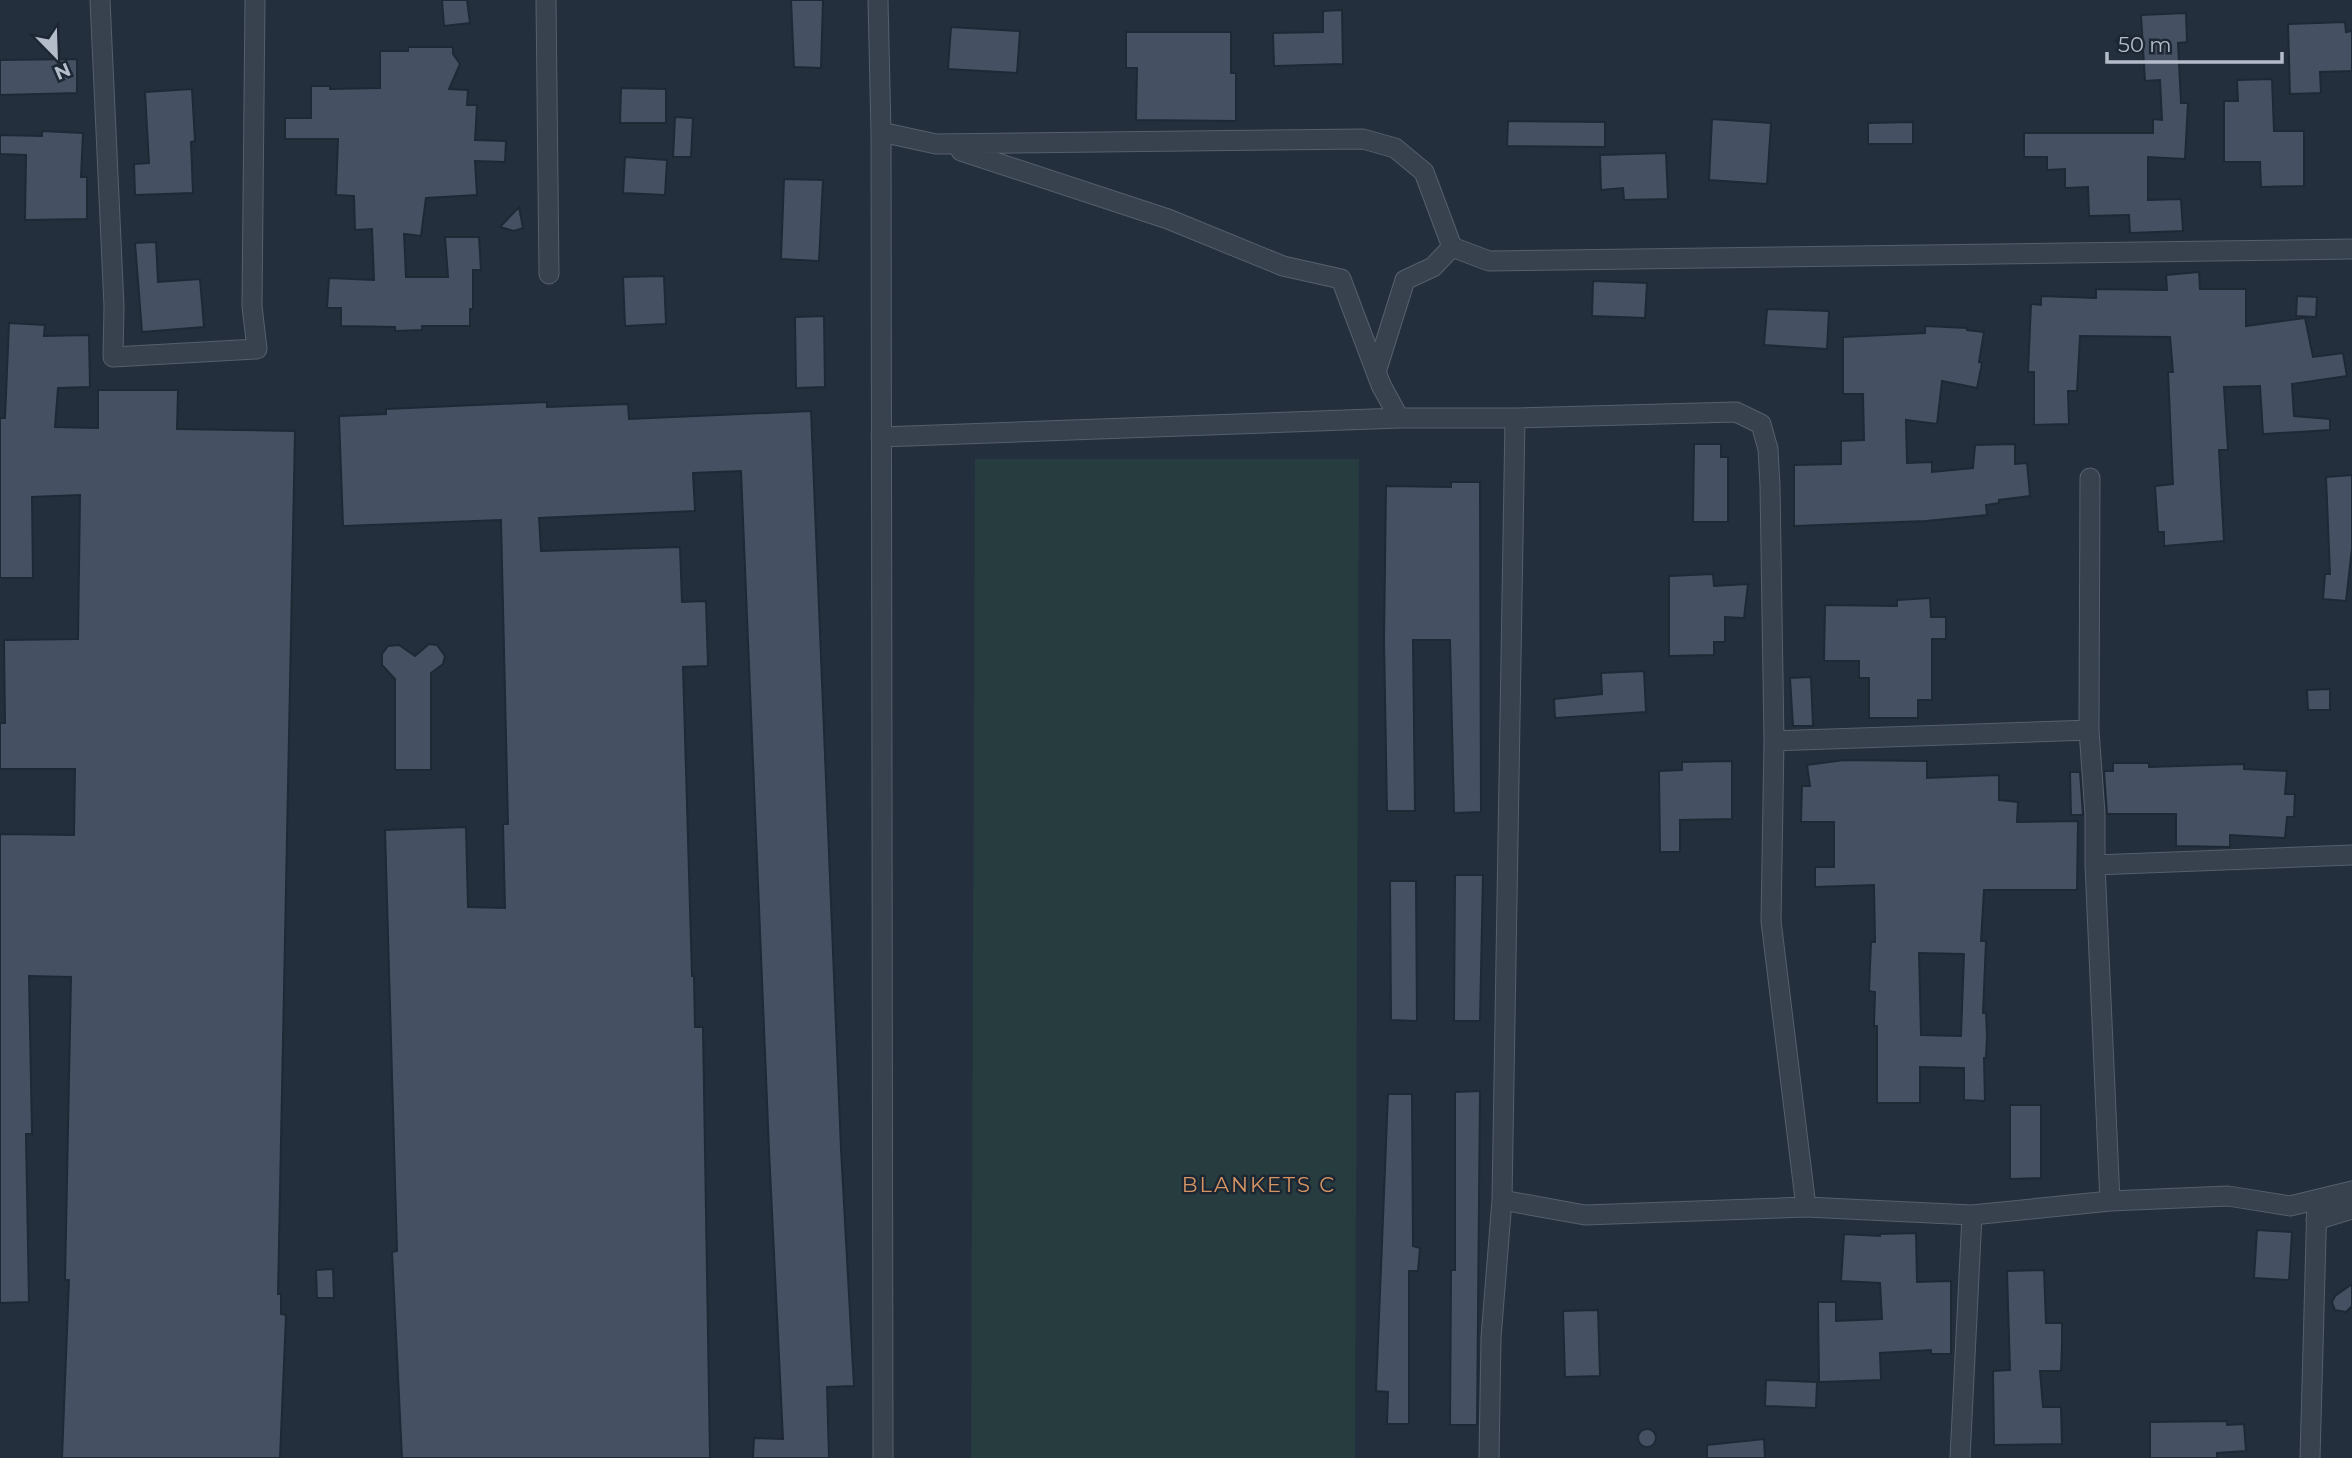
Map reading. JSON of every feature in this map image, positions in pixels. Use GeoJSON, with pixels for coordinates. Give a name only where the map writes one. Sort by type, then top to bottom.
{"type":"FeatureCollection","features":[{"type":"Feature","properties":{"kind":"street"},"geometry":{"type":"LineString","coordinates":[[100,0],[114,306],[113,357],[257,349],[252,306],[255,0]]}},
{"type":"Feature","properties":{"kind":"street"},"geometry":{"type":"LineString","coordinates":[[546,0],[549,274]]}},
{"type":"Feature","properties":{"kind":"street"},"geometry":{"type":"LineString","coordinates":[[878,0],[881,132],[883,1458]]}},
{"type":"Feature","properties":{"kind":"street"},"geometry":{"type":"LineString","coordinates":[[881,132],[988,158],[1168,219],[1283,266],[1341,279],[1381,385],[1399,418]]}},
{"type":"Feature","properties":{"kind":"street"},"geometry":{"type":"LineString","coordinates":[[936,144],[1363,139],[1395,148],[1424,172],[1452,247],[1489,261],[2352,249]]}},
{"type":"Feature","properties":{"kind":"street"},"geometry":{"type":"LineString","coordinates":[[1377,372],[1405,280],[1433,267],[1452,247]]}},
{"type":"Feature","properties":{"kind":"street"},"geometry":{"type":"LineString","coordinates":[[881,437],[1399,418],[1736,412],[1761,424],[1768,449],[1770,486],[1773,741],[1771,921],[1806,1207]]}},
{"type":"Feature","properties":{"kind":"street"},"geometry":{"type":"LineString","coordinates":[[1489,1458],[1491,1338],[1502,1200],[1515,418]]}},
{"type":"Feature","properties":{"kind":"street"},"geometry":{"type":"LineString","coordinates":[[2090,478],[2089,730],[2095,814],[2110,1201]]}},
{"type":"Feature","properties":{"kind":"street"},"geometry":{"type":"LineString","coordinates":[[1773,741],[2089,730]]}},
{"type":"Feature","properties":{"kind":"street"},"geometry":{"type":"LineString","coordinates":[[2095,865],[2352,855]]}},
{"type":"Feature","properties":{"kind":"street"},"geometry":{"type":"LineString","coordinates":[[2317,1210],[2352,1191]]}},
{"type":"Feature","properties":{"kind":"street"},"geometry":{"type":"LineString","coordinates":[[1502,1200],[1585,1215],[1806,1207],[1972,1215],[2110,1201],[2228,1196],[2317,1210],[2352,1209]]}},
{"type":"Feature","properties":{"kind":"street"},"geometry":{"type":"LineString","coordinates":[[2310,1458],[2317,1210]]}},
{"type":"Feature","properties":{"kind":"street"},"geometry":{"type":"LineString","coordinates":[[1960,1458],[1972,1215]]}},
{"type":"Feature","properties":{"kind":"green space"},"geometry":{"type":"Polygon","coordinates":[[[975,459],[1359,459],[1355,1458],[971,1458],[975,459]]]}},
{"type":"Feature","properties":{"kind":"building"},"geometry":{"type":"Polygon","coordinates":[[[442,0],[467,0],[470,23],[444,26],[442,0]]]}},
{"type":"Feature","properties":{"kind":"building"},"geometry":{"type":"Polygon","coordinates":[[[791,0],[823,0],[821,68],[794,67],[791,0]]]}},
{"type":"Feature","properties":{"kind":"building"},"geometry":{"type":"Polygon","coordinates":[[[1342,10],[1343,64],[1274,66],[1273,33],[1323,32],[1323,11],[1342,10]]]}},
{"type":"Feature","properties":{"kind":"building"},"geometry":{"type":"Polygon","coordinates":[[[2186,13],[2187,42],[2178,43],[2181,103],[2188,103],[2185,159],[2148,157],[2148,200],[2181,199],[2183,231],[2130,233],[2129,215],[2089,216],[2088,187],[2065,188],[2065,169],[2047,170],[2047,157],[2024,157],[2024,133],[2153,133],[2153,119],[2162,120],[2160,80],[2145,81],[2141,15],[2186,13]]]}},
{"type":"Feature","properties":{"kind":"building"},"geometry":{"type":"Polygon","coordinates":[[[2345,22],[2346,32],[2352,31],[2352,71],[2320,72],[2321,93],[2290,94],[2288,24],[2345,22]]]}},
{"type":"Feature","properties":{"kind":"building"},"geometry":{"type":"Polygon","coordinates":[[[951,27],[1020,31],[1017,73],[948,69],[951,27]]]}},
{"type":"Feature","properties":{"kind":"building"},"geometry":{"type":"Polygon","coordinates":[[[1126,32],[1231,32],[1231,73],[1236,73],[1236,121],[1136,120],[1137,68],[1126,68],[1126,32]]]}},
{"type":"Feature","properties":{"kind":"building"},"geometry":{"type":"Polygon","coordinates":[[[408,47],[453,47],[453,54],[460,64],[449,89],[468,90],[467,105],[477,105],[475,140],[506,141],[505,162],[475,161],[477,195],[426,198],[421,236],[404,234],[406,277],[448,277],[445,237],[479,237],[481,270],[473,270],[470,326],[422,326],[422,330],[395,331],[395,327],[341,326],[341,308],[327,308],[329,278],[374,280],[372,229],[355,230],[354,196],[336,195],[338,139],[285,139],[285,118],[311,118],[311,86],[330,86],[330,89],[380,88],[380,51],[408,51],[408,47]]]}},
{"type":"Feature","properties":{"kind":"building"},"geometry":{"type":"Polygon","coordinates":[[[77,59],[77,93],[0,95],[0,60],[77,59]]]}},
{"type":"Feature","properties":{"kind":"building"},"geometry":{"type":"Polygon","coordinates":[[[2272,79],[2274,131],[2304,131],[2304,186],[2261,187],[2260,162],[2224,162],[2224,101],[2238,101],[2237,80],[2272,79]]]}},
{"type":"Feature","properties":{"kind":"building"},"geometry":{"type":"Polygon","coordinates":[[[621,88],[666,89],[666,123],[620,123],[621,88]]]}},
{"type":"Feature","properties":{"kind":"building"},"geometry":{"type":"Polygon","coordinates":[[[192,89],[195,141],[191,142],[193,193],[135,195],[134,164],[149,163],[145,92],[192,89]]]}},
{"type":"Feature","properties":{"kind":"building"},"geometry":{"type":"Polygon","coordinates":[[[675,117],[693,118],[691,157],[673,157],[675,117]]]}},
{"type":"Feature","properties":{"kind":"building"},"geometry":{"type":"Polygon","coordinates":[[[1712,119],[1771,123],[1767,184],[1709,180],[1712,119]]]}},
{"type":"Feature","properties":{"kind":"building"},"geometry":{"type":"Polygon","coordinates":[[[1508,121],[1605,122],[1605,147],[1507,146],[1508,121]]]}},
{"type":"Feature","properties":{"kind":"building"},"geometry":{"type":"Polygon","coordinates":[[[1913,122],[1913,144],[1868,144],[1868,123],[1913,122]]]}},
{"type":"Feature","properties":{"kind":"building"},"geometry":{"type":"Polygon","coordinates":[[[42,131],[83,133],[81,177],[87,177],[87,219],[25,220],[26,155],[0,154],[0,135],[42,136],[42,131]]]}},
{"type":"Feature","properties":{"kind":"building"},"geometry":{"type":"Polygon","coordinates":[[[1666,153],[1668,199],[1624,200],[1623,188],[1601,190],[1600,155],[1666,153]]]}},
{"type":"Feature","properties":{"kind":"building"},"geometry":{"type":"Polygon","coordinates":[[[625,157],[667,160],[665,195],[623,193],[625,157]]]}},
{"type":"Feature","properties":{"kind":"building"},"geometry":{"type":"Polygon","coordinates":[[[784,179],[823,180],[819,261],[781,259],[784,179]]]}},
{"type":"Feature","properties":{"kind":"building"},"geometry":{"type":"Polygon","coordinates":[[[519,207],[523,228],[514,231],[500,227],[519,207]]]}},
{"type":"Feature","properties":{"kind":"building"},"geometry":{"type":"Polygon","coordinates":[[[156,242],[158,282],[200,279],[204,327],[142,332],[135,243],[156,242]]]}},
{"type":"Feature","properties":{"kind":"building"},"geometry":{"type":"Polygon","coordinates":[[[2199,272],[2200,289],[2246,289],[2246,326],[2305,318],[2313,357],[2343,353],[2347,376],[2292,384],[2294,416],[2330,419],[2330,430],[2263,434],[2260,386],[2224,387],[2228,450],[2219,450],[2224,541],[2164,546],[2164,532],[2158,532],[2155,486],[2173,484],[2168,372],[2173,372],[2170,337],[2080,336],[2077,391],[2068,391],[2069,424],[2034,425],[2034,372],[2028,372],[2031,304],[2041,305],[2041,296],[2096,298],[2096,289],[2167,290],[2166,275],[2199,272]]]}},
{"type":"Feature","properties":{"kind":"building"},"geometry":{"type":"Polygon","coordinates":[[[664,276],[666,324],[625,326],[623,277],[664,276]]]}},
{"type":"Feature","properties":{"kind":"building"},"geometry":{"type":"Polygon","coordinates":[[[1593,281],[1647,283],[1645,318],[1592,316],[1593,281]]]}},
{"type":"Feature","properties":{"kind":"building"},"geometry":{"type":"Polygon","coordinates":[[[2297,296],[2317,297],[2316,317],[2296,316],[2297,296]]]}},
{"type":"Feature","properties":{"kind":"building"},"geometry":{"type":"Polygon","coordinates":[[[1767,309],[1829,311],[1827,349],[1764,345],[1767,309]]]}},
{"type":"Feature","properties":{"kind":"building"},"geometry":{"type":"Polygon","coordinates":[[[824,316],[825,387],[796,388],[795,317],[824,316]]]}},
{"type":"Feature","properties":{"kind":"building"},"geometry":{"type":"Polygon","coordinates":[[[9,323],[45,325],[44,336],[89,335],[90,387],[58,388],[55,427],[98,428],[98,390],[178,390],[177,429],[295,431],[278,1294],[281,1294],[281,1314],[286,1315],[280,1458],[62,1458],[69,1280],[65,1280],[71,977],[29,976],[32,1134],[26,1134],[29,1302],[0,1303],[0,834],[74,835],[75,769],[0,769],[0,723],[5,723],[4,640],[78,639],[80,495],[32,497],[33,578],[0,578],[0,418],[5,418],[9,323]]]}},
{"type":"Feature","properties":{"kind":"building"},"geometry":{"type":"Polygon","coordinates":[[[1925,326],[1967,328],[1984,332],[1979,362],[1982,363],[1977,388],[1942,381],[1937,424],[1906,420],[1907,463],[1932,462],[1932,472],[1973,468],[1975,445],[2015,444],[2015,464],[2027,463],[2030,496],[1999,500],[1999,503],[1986,505],[1987,515],[1926,521],[1794,526],[1794,465],[1841,464],[1841,441],[1864,440],[1863,394],[1843,394],[1843,337],[1925,333],[1925,326]]]}},
{"type":"Feature","properties":{"kind":"building"},"geometry":{"type":"Polygon","coordinates":[[[547,402],[547,407],[628,404],[629,419],[811,411],[841,1149],[854,1386],[827,1387],[829,1458],[753,1458],[754,1438],[783,1439],[741,471],[693,473],[695,511],[539,518],[541,551],[680,547],[682,602],[706,601],[708,666],[683,667],[692,976],[695,1027],[703,1027],[710,1458],[402,1458],[392,1252],[397,1251],[385,830],[466,827],[468,907],[505,908],[503,824],[508,824],[501,520],[343,526],[339,416],[386,414],[386,409],[547,402]]]}},
{"type":"Feature","properties":{"kind":"building"},"geometry":{"type":"Polygon","coordinates":[[[1694,444],[1721,444],[1721,457],[1728,457],[1728,522],[1693,522],[1694,444]]]}},
{"type":"Feature","properties":{"kind":"building"},"geometry":{"type":"Polygon","coordinates":[[[2352,475],[2352,548],[2346,601],[2323,599],[2325,574],[2330,574],[2326,477],[2352,475]]]}},
{"type":"Feature","properties":{"kind":"building"},"geometry":{"type":"Polygon","coordinates":[[[1451,482],[1480,482],[1481,812],[1454,813],[1450,640],[1413,640],[1415,811],[1387,811],[1384,640],[1386,486],[1451,487],[1451,482]]]}},
{"type":"Feature","properties":{"kind":"building"},"geometry":{"type":"Polygon","coordinates":[[[1713,574],[1714,586],[1748,584],[1744,618],[1725,617],[1725,642],[1714,642],[1714,655],[1669,656],[1669,576],[1713,574]]]}},
{"type":"Feature","properties":{"kind":"building"},"geometry":{"type":"Polygon","coordinates":[[[1930,598],[1931,617],[1946,617],[1946,639],[1932,639],[1932,700],[1918,700],[1918,718],[1869,718],[1869,678],[1859,678],[1859,661],[1824,661],[1825,605],[1897,606],[1897,600],[1930,598]]]}},
{"type":"Feature","properties":{"kind":"building"},"geometry":{"type":"Polygon","coordinates":[[[429,644],[437,645],[445,656],[443,664],[431,673],[431,770],[395,770],[395,679],[382,665],[382,654],[388,646],[399,645],[415,656],[429,644]]]}},
{"type":"Feature","properties":{"kind":"building"},"geometry":{"type":"Polygon","coordinates":[[[1644,671],[1646,712],[1555,718],[1554,699],[1602,694],[1601,673],[1644,671]]]}},
{"type":"Feature","properties":{"kind":"building"},"geometry":{"type":"Polygon","coordinates":[[[1811,677],[1813,726],[1793,726],[1790,678],[1811,677]]]}},
{"type":"Feature","properties":{"kind":"building"},"geometry":{"type":"Polygon","coordinates":[[[2330,689],[2330,710],[2308,710],[2307,690],[2330,689]]]}},
{"type":"Feature","properties":{"kind":"building"},"geometry":{"type":"Polygon","coordinates":[[[1844,760],[1927,761],[1927,778],[1999,775],[1999,800],[2018,802],[2017,822],[2078,821],[2077,890],[1984,890],[1981,941],[1986,941],[1983,1013],[1986,1013],[1987,1036],[1984,1058],[1985,1101],[1964,1100],[1964,1068],[1920,1067],[1920,1103],[1877,1103],[1875,992],[1869,991],[1871,942],[1875,942],[1874,885],[1815,887],[1815,867],[1834,867],[1834,822],[1801,822],[1802,786],[1810,786],[1807,765],[1844,760]],[[1919,953],[1921,1035],[1961,1036],[1964,954],[1919,953]]]}},
{"type":"Feature","properties":{"kind":"building"},"geometry":{"type":"Polygon","coordinates":[[[1732,761],[1732,819],[1680,820],[1680,852],[1660,852],[1659,771],[1682,770],[1682,762],[1732,761]]]}},
{"type":"Feature","properties":{"kind":"building"},"geometry":{"type":"Polygon","coordinates":[[[2113,763],[2149,763],[2149,767],[2244,764],[2244,769],[2287,771],[2285,794],[2295,794],[2294,817],[2287,817],[2285,838],[2230,835],[2230,847],[2176,846],[2176,814],[2107,814],[2104,771],[2113,771],[2113,763]]]}},
{"type":"Feature","properties":{"kind":"building"},"geometry":{"type":"Polygon","coordinates":[[[2070,772],[2080,772],[2083,815],[2071,815],[2070,772]]]}},
{"type":"Feature","properties":{"kind":"building"},"geometry":{"type":"Polygon","coordinates":[[[1455,875],[1483,875],[1480,1021],[1454,1021],[1455,875]]]}},
{"type":"Feature","properties":{"kind":"building"},"geometry":{"type":"Polygon","coordinates":[[[1390,881],[1416,881],[1417,1021],[1391,1020],[1390,881]]]}},
{"type":"Feature","properties":{"kind":"building"},"geometry":{"type":"Polygon","coordinates":[[[1480,1091],[1477,1425],[1450,1425],[1451,1270],[1455,1270],[1455,1092],[1480,1091]]]}},
{"type":"Feature","properties":{"kind":"building"},"geometry":{"type":"Polygon","coordinates":[[[1388,1094],[1412,1094],[1413,1246],[1420,1248],[1418,1271],[1409,1271],[1409,1424],[1387,1424],[1388,1392],[1376,1391],[1388,1094]]]}},
{"type":"Feature","properties":{"kind":"building"},"geometry":{"type":"Polygon","coordinates":[[[2010,1105],[2041,1105],[2041,1178],[2010,1179],[2010,1105]]]}},
{"type":"Feature","properties":{"kind":"building"},"geometry":{"type":"Polygon","coordinates":[[[2257,1230],[2292,1232],[2289,1280],[2254,1278],[2257,1230]]]}},
{"type":"Feature","properties":{"kind":"building"},"geometry":{"type":"Polygon","coordinates":[[[1916,1233],[1917,1282],[1951,1281],[1951,1354],[1931,1354],[1931,1350],[1880,1353],[1881,1380],[1819,1382],[1818,1302],[1836,1302],[1836,1321],[1882,1319],[1880,1283],[1841,1281],[1844,1234],[1880,1236],[1916,1233]]]}},
{"type":"Feature","properties":{"kind":"building"},"geometry":{"type":"Polygon","coordinates":[[[333,1269],[334,1298],[317,1298],[316,1270],[333,1269]]]}},
{"type":"Feature","properties":{"kind":"building"},"geometry":{"type":"Polygon","coordinates":[[[2044,1270],[2046,1323],[2062,1323],[2062,1344],[2061,1371],[2040,1371],[2043,1407],[2061,1407],[2062,1444],[1994,1445],[1993,1371],[2010,1370],[2007,1271],[2044,1270]]]}},
{"type":"Feature","properties":{"kind":"building"},"geometry":{"type":"Polygon","coordinates":[[[2352,1284],[2352,1306],[2346,1312],[2335,1310],[2332,1302],[2335,1296],[2352,1284]]]}},
{"type":"Feature","properties":{"kind":"building"},"geometry":{"type":"Polygon","coordinates":[[[1598,1310],[1600,1376],[1565,1377],[1563,1311],[1598,1310]]]}},
{"type":"Feature","properties":{"kind":"building"},"geometry":{"type":"Polygon","coordinates":[[[1766,1380],[1817,1382],[1816,1408],[1765,1406],[1766,1380]]]}},
{"type":"Feature","properties":{"kind":"building"},"geometry":{"type":"Polygon","coordinates":[[[2227,1421],[2227,1425],[2244,1424],[2246,1451],[2217,1453],[2217,1458],[2150,1458],[2150,1422],[2227,1421]]]}},
{"type":"Feature","properties":{"kind":"building"},"geometry":{"type":"Polygon","coordinates":[[[1643,1429],[1651,1429],[1656,1438],[1654,1445],[1643,1447],[1638,1442],[1638,1434],[1643,1429]]]}},
{"type":"Feature","properties":{"kind":"building"},"geometry":{"type":"Polygon","coordinates":[[[1764,1439],[1765,1458],[1707,1458],[1707,1445],[1764,1439]]]}},
{"type":"Feature","properties":{"kind":"district","name":"BLANKETS C"},"geometry":{"type":"Point","coordinates":[1259,1184]}}]}
